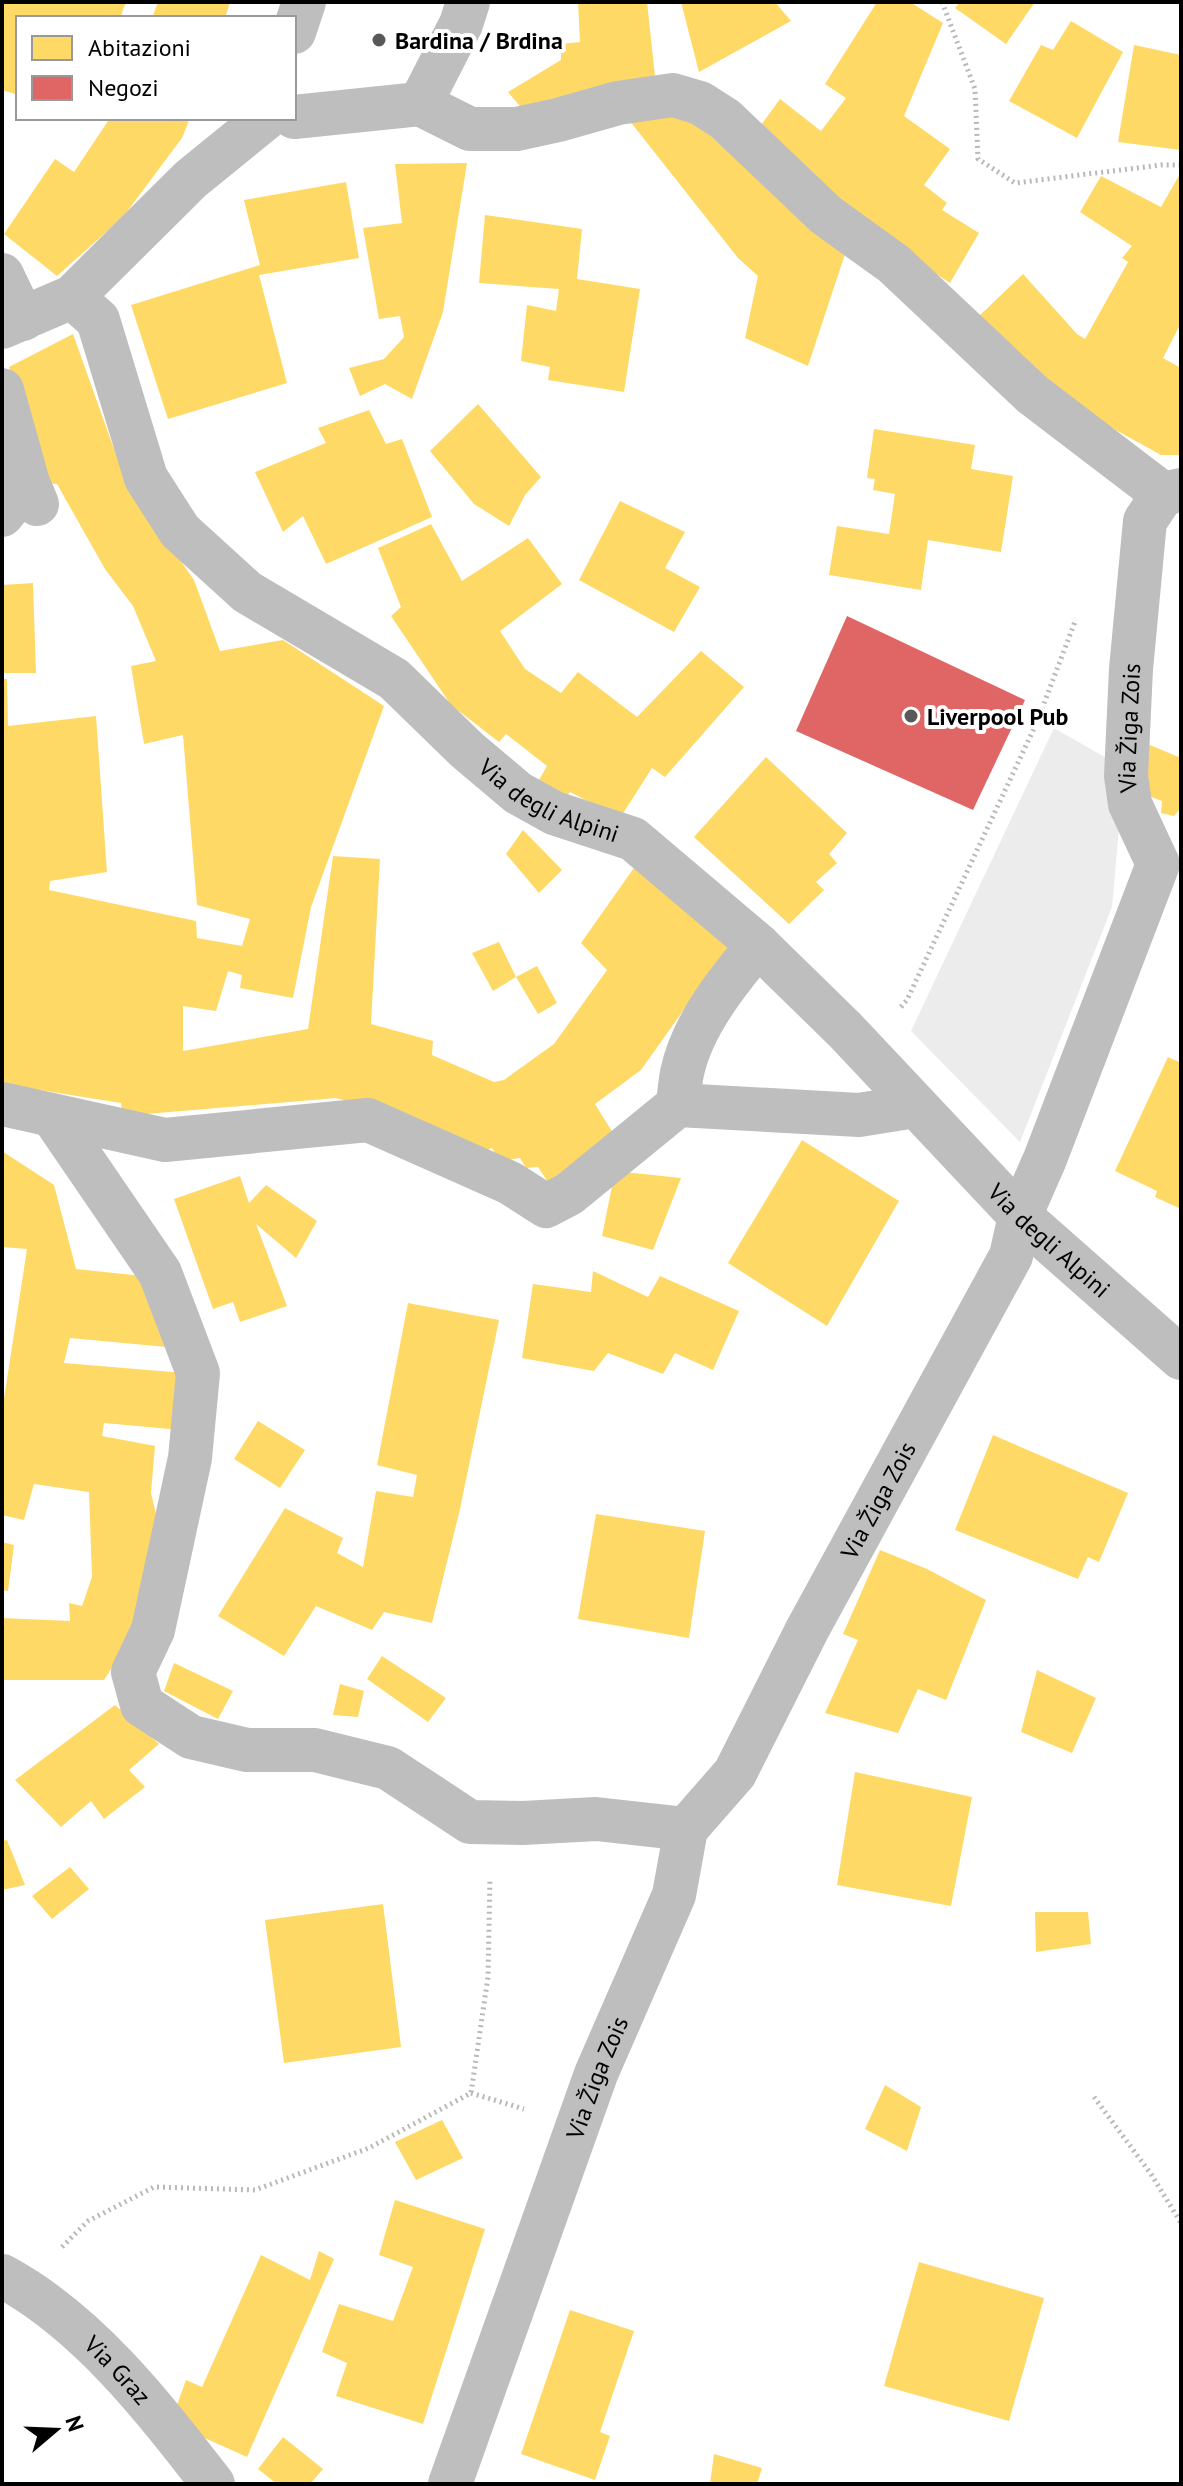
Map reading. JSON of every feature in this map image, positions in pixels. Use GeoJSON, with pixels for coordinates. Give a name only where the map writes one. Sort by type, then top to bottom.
{"type":"FeatureCollection","features":[{"type":"Feature","properties":{"kind":"street"},"geometry":{"type":"LineString","coordinates":[[296,26],[304,2]]}},
{"type":"Feature","properties":{"kind":"street"},"geometry":{"type":"LineString","coordinates":[[420,104],[461,24],[468,2]]}},
{"type":"Feature","properties":{"kind":"street"},"geometry":{"type":"LineString","coordinates":[[296,116],[420,104],[470,129],[517,129],[618,103],[673,95],[700,103],[725,119],[826,215],[894,264],[1032,394],[1172,492]]}},
{"type":"Feature","properties":{"kind":"street"},"geometry":{"type":"LineString","coordinates":[[2,275],[12,323],[72,297],[191,179],[275,120]]}},
{"type":"Feature","properties":{"kind":"street","name":"Via degli Alpini"},"geometry":{"type":"LineString","coordinates":[[72,297],[98,320],[146,478],[180,531],[247,592],[394,679],[467,750],[518,793],[554,813],[633,839],[758,945],[863,1050],[1020,1216],[1181,1358]]}},
{"type":"Feature","properties":{"kind":"street"},"geometry":{"type":"LineString","coordinates":[[2,390],[22,501]]}},
{"type":"Feature","properties":{"kind":"street","name":"Via Žiga Zois"},"geometry":{"type":"LineString","coordinates":[[450,2484],[596,2074],[674,1895],[686,1829],[735,1773],[807,1630],[1011,1256],[1020,1216],[1045,1159],[1158,864],[1130,804],[1126,776],[1131,669],[1145,521],[1172,492]]}},
{"type":"Feature","properties":{"kind":"street"},"geometry":{"type":"LineString","coordinates":[[678,1105],[682,1072],[695,1039],[720,991],[758,945]]}},
{"type":"Feature","properties":{"kind":"street"},"geometry":{"type":"LineString","coordinates":[[2,1104],[165,1140],[368,1120],[510,1183],[546,1206],[569,1194],[678,1105],[859,1115],[915,1106]]}},
{"type":"Feature","properties":{"kind":"street"},"geometry":{"type":"LineString","coordinates":[[52,1115],[160,1273],[198,1373],[190,1458],[153,1630],[133,1672],[142,1705],[191,1737],[247,1750],[315,1750],[388,1768],[470,1822],[596,1819],[686,1829]]}},
{"type":"Feature","properties":{"kind":"street","name":"Via Graz"},"geometry":{"type":"LineString","coordinates":[[12,2282],[68,2320],[144,2398],[213,2484]]}},
{"type":"Feature","properties":{"kind":"path"},"geometry":{"type":"LineString","coordinates":[[942,2],[975,89],[978,159],[1015,183],[1181,165]]}},
{"type":"Feature","properties":{"kind":"path"},"geometry":{"type":"LineString","coordinates":[[863,1050],[907,1000],[1037,722],[1076,619]]}},
{"type":"Feature","properties":{"kind":"path"},"geometry":{"type":"LineString","coordinates":[[12,2282],[88,2221],[154,2187],[255,2190],[369,2148],[471,2093],[488,1977],[491,1823]]}},
{"type":"Feature","properties":{"kind":"path"},"geometry":{"type":"LineString","coordinates":[[1094,2097],[1151,2174],[1181,2223]]}},
{"type":"Feature","properties":{"kind":"shaded area"},"geometry":{"type":"Polygon","coordinates":[[[1054,728],[1108,759],[1120,818],[1112,907],[1020,1142],[911,1031],[1054,728]]]}},
{"type":"Feature","properties":{"kind":"building: Abitazioni"},"geometry":{"type":"Polygon","coordinates":[[[2,2],[126,2],[121,16],[16,16],[16,94],[2,90],[2,2]]]}},
{"type":"Feature","properties":{"kind":"building: Abitazioni"},"geometry":{"type":"Polygon","coordinates":[[[158,2],[230,2],[226,16],[153,16],[158,2]]]}},
{"type":"Feature","properties":{"kind":"building: Abitazioni"},"geometry":{"type":"Polygon","coordinates":[[[578,2],[647,2],[655,76],[524,111],[508,92],[561,60],[561,44],[580,42],[578,2]]]}},
{"type":"Feature","properties":{"kind":"building: Abitazioni"},"geometry":{"type":"Polygon","coordinates":[[[681,2],[775,2],[791,21],[699,72],[681,2]]]}},
{"type":"Feature","properties":{"kind":"building: Abitazioni"},"geometry":{"type":"Polygon","coordinates":[[[877,2],[910,2],[943,23],[904,116],[950,149],[924,185],[947,203],[942,210],[979,233],[950,283],[833,206],[753,136],[780,99],[821,131],[846,98],[825,84],[877,2]]]}},
{"type":"Feature","properties":{"kind":"building: Abitazioni"},"geometry":{"type":"Polygon","coordinates":[[[960,2],[1035,2],[1006,44],[955,8],[960,2]]]}},
{"type":"Feature","properties":{"kind":"building: Abitazioni"},"geometry":{"type":"Polygon","coordinates":[[[1071,21],[1123,52],[1077,138],[1009,101],[1041,45],[1053,50],[1071,21]]]}},
{"type":"Feature","properties":{"kind":"building: Abitazioni"},"geometry":{"type":"Polygon","coordinates":[[[1134,45],[1181,55],[1181,150],[1118,142],[1134,45]]]}},
{"type":"Feature","properties":{"kind":"building: Abitazioni"},"geometry":{"type":"Polygon","coordinates":[[[679,113],[734,146],[846,251],[808,366],[745,338],[758,276],[738,258],[629,120],[679,113]]]}},
{"type":"Feature","properties":{"kind":"building: Abitazioni"},"geometry":{"type":"Polygon","coordinates":[[[109,120],[189,120],[182,138],[123,217],[57,276],[4,234],[55,159],[74,172],[109,120]]]}},
{"type":"Feature","properties":{"kind":"building: Abitazioni"},"geometry":{"type":"Polygon","coordinates":[[[467,163],[443,312],[412,399],[385,384],[360,396],[349,368],[384,359],[404,337],[400,316],[379,319],[363,228],[402,223],[395,164],[467,163]]]}},
{"type":"Feature","properties":{"kind":"building: Abitazioni"},"geometry":{"type":"Polygon","coordinates":[[[1181,172],[1181,323],[1163,358],[1181,368],[1181,455],[1161,455],[1045,391],[976,319],[1023,274],[1085,339],[1128,262],[1122,258],[1132,246],[1080,212],[1101,176],[1161,207],[1181,172]]]}},
{"type":"Feature","properties":{"kind":"building: Abitazioni"},"geometry":{"type":"Polygon","coordinates":[[[346,182],[359,258],[259,275],[287,383],[168,419],[131,305],[260,265],[244,200],[346,182]]]}},
{"type":"Feature","properties":{"kind":"building: Abitazioni"},"geometry":{"type":"Polygon","coordinates":[[[485,215],[582,229],[577,279],[640,289],[624,392],[548,380],[550,367],[521,361],[527,305],[556,311],[559,289],[479,283],[485,215]]]}},
{"type":"Feature","properties":{"kind":"building: Abitazioni"},"geometry":{"type":"Polygon","coordinates":[[[73,334],[114,449],[155,524],[194,580],[220,651],[283,640],[384,706],[311,907],[293,998],[240,988],[242,975],[228,971],[216,1011],[183,1006],[183,1051],[308,1029],[333,856],[380,859],[371,1024],[433,1041],[432,1055],[494,1082],[504,1080],[554,1044],[607,970],[581,943],[636,865],[729,946],[641,1070],[595,1104],[618,1141],[550,1185],[538,1167],[526,1168],[520,1158],[500,1161],[492,1148],[483,1152],[415,1121],[336,1098],[122,1116],[121,1103],[2,1084],[2,679],[7,679],[8,726],[96,716],[107,872],[50,881],[49,890],[196,921],[197,938],[242,946],[250,919],[197,905],[183,735],[144,744],[131,666],[156,661],[133,606],[105,569],[57,484],[48,483],[9,367],[73,334]]]}},
{"type":"Feature","properties":{"kind":"building: Abitazioni"},"geometry":{"type":"Polygon","coordinates":[[[478,404],[541,477],[525,495],[509,526],[474,504],[430,451],[478,404]]]}},
{"type":"Feature","properties":{"kind":"building: Abitazioni"},"geometry":{"type":"Polygon","coordinates":[[[369,410],[386,444],[402,439],[432,517],[326,564],[303,516],[283,532],[255,472],[326,443],[318,428],[369,410]]]}},
{"type":"Feature","properties":{"kind":"building: Abitazioni"},"geometry":{"type":"Polygon","coordinates":[[[874,429],[975,445],[971,469],[1013,476],[1001,552],[928,540],[921,590],[829,575],[837,526],[889,534],[895,494],[873,490],[875,479],[867,478],[874,429]]]}},
{"type":"Feature","properties":{"kind":"building: Abitazioni"},"geometry":{"type":"Polygon","coordinates":[[[620,501],[685,532],[665,568],[700,587],[674,632],[579,580],[620,501]]]}},
{"type":"Feature","properties":{"kind":"building: Abitazioni"},"geometry":{"type":"Polygon","coordinates":[[[431,524],[462,581],[528,538],[562,584],[500,631],[525,669],[561,693],[578,672],[637,717],[701,651],[744,687],[665,777],[652,768],[620,818],[570,792],[562,801],[539,780],[547,766],[506,734],[499,742],[451,705],[391,616],[401,607],[378,548],[431,524]]]}},
{"type":"Feature","properties":{"kind":"building: Abitazioni"},"geometry":{"type":"Polygon","coordinates":[[[33,583],[36,673],[2,673],[2,585],[33,583]]]}},
{"type":"Feature","properties":{"kind":"building: Abitazioni"},"geometry":{"type":"Polygon","coordinates":[[[1138,740],[1181,758],[1181,808],[1174,816],[1161,813],[1162,801],[1143,794],[1138,740]]]}},
{"type":"Feature","properties":{"kind":"building: Abitazioni"},"geometry":{"type":"Polygon","coordinates":[[[766,757],[847,833],[829,854],[837,863],[816,882],[824,890],[789,924],[694,837],[766,757]]]}},
{"type":"Feature","properties":{"kind":"building: Abitazioni"},"geometry":{"type":"Polygon","coordinates":[[[523,830],[562,870],[539,893],[506,854],[523,830]]]}},
{"type":"Feature","properties":{"kind":"building: Abitazioni"},"geometry":{"type":"Polygon","coordinates":[[[499,942],[516,977],[493,991],[472,953],[499,942]]]}},
{"type":"Feature","properties":{"kind":"building: Abitazioni"},"geometry":{"type":"Polygon","coordinates":[[[537,966],[557,1003],[538,1014],[516,977],[537,966]]]}},
{"type":"Feature","properties":{"kind":"building: Abitazioni"},"geometry":{"type":"Polygon","coordinates":[[[1168,1057],[1181,1063],[1181,1209],[1155,1197],[1157,1191],[1115,1171],[1168,1057]]]}},
{"type":"Feature","properties":{"kind":"building: Abitazioni"},"geometry":{"type":"Polygon","coordinates":[[[802,1140],[899,1201],[827,1326],[728,1263],[802,1140]]]}},
{"type":"Feature","properties":{"kind":"building: Abitazioni"},"geometry":{"type":"Polygon","coordinates":[[[2,1151],[54,1185],[76,1269],[143,1276],[167,1347],[70,1338],[64,1363],[184,1373],[181,1430],[104,1423],[102,1436],[155,1446],[151,1493],[159,1527],[139,1626],[104,1680],[2,1680],[2,1618],[70,1621],[69,1603],[82,1606],[92,1577],[89,1492],[34,1484],[24,1520],[2,1515],[2,1398],[27,1249],[2,1247],[2,1151]]]}},
{"type":"Feature","properties":{"kind":"building: Abitazioni"},"geometry":{"type":"Polygon","coordinates":[[[615,1171],[681,1178],[653,1250],[602,1236],[615,1171]]]}},
{"type":"Feature","properties":{"kind":"building: Abitazioni"},"geometry":{"type":"Polygon","coordinates":[[[240,1176],[249,1203],[266,1185],[317,1221],[296,1258],[256,1224],[287,1306],[240,1322],[233,1302],[213,1309],[174,1199],[240,1176]]]}},
{"type":"Feature","properties":{"kind":"building: Abitazioni"},"geometry":{"type":"Polygon","coordinates":[[[593,1271],[648,1297],[660,1276],[739,1311],[713,1370],[675,1353],[663,1374],[608,1353],[594,1371],[522,1358],[533,1284],[591,1292],[593,1271]]]}},
{"type":"Feature","properties":{"kind":"building: Abitazioni"},"geometry":{"type":"Polygon","coordinates":[[[408,1303],[499,1320],[460,1509],[432,1623],[384,1612],[372,1630],[316,1606],[284,1656],[218,1616],[285,1508],[343,1538],[337,1553],[363,1567],[376,1491],[413,1497],[417,1475],[377,1465],[408,1303]]]}},
{"type":"Feature","properties":{"kind":"building: Abitazioni"},"geometry":{"type":"Polygon","coordinates":[[[258,1421],[305,1450],[280,1488],[234,1459],[258,1421]]]}},
{"type":"Feature","properties":{"kind":"building: Abitazioni"},"geometry":{"type":"Polygon","coordinates":[[[993,1435],[1128,1493],[1099,1562],[1088,1557],[1078,1579],[955,1530],[993,1435]]]}},
{"type":"Feature","properties":{"kind":"building: Abitazioni"},"geometry":{"type":"Polygon","coordinates":[[[596,1514],[705,1531],[689,1638],[578,1619],[596,1514]]]}},
{"type":"Feature","properties":{"kind":"building: Abitazioni"},"geometry":{"type":"Polygon","coordinates":[[[2,1542],[14,1545],[8,1591],[2,1590],[2,1542]]]}},
{"type":"Feature","properties":{"kind":"building: Abitazioni"},"geometry":{"type":"Polygon","coordinates":[[[880,1550],[927,1569],[986,1600],[946,1700],[918,1689],[898,1733],[825,1713],[858,1640],[843,1634],[880,1550]]]}},
{"type":"Feature","properties":{"kind":"building: Abitazioni"},"geometry":{"type":"Polygon","coordinates":[[[382,1656],[446,1698],[428,1722],[367,1679],[382,1656]]]}},
{"type":"Feature","properties":{"kind":"building: Abitazioni"},"geometry":{"type":"Polygon","coordinates":[[[174,1663],[233,1691],[218,1719],[164,1691],[174,1663]]]}},
{"type":"Feature","properties":{"kind":"building: Abitazioni"},"geometry":{"type":"Polygon","coordinates":[[[1037,1670],[1096,1698],[1072,1753],[1021,1732],[1037,1670]]]}},
{"type":"Feature","properties":{"kind":"building: Abitazioni"},"geometry":{"type":"Polygon","coordinates":[[[340,1684],[364,1691],[358,1717],[333,1715],[340,1684]]]}},
{"type":"Feature","properties":{"kind":"building: Abitazioni"},"geometry":{"type":"Polygon","coordinates":[[[115,1705],[159,1744],[129,1770],[145,1787],[104,1819],[91,1801],[61,1827],[15,1780],[115,1705]]]}},
{"type":"Feature","properties":{"kind":"building: Abitazioni"},"geometry":{"type":"Polygon","coordinates":[[[855,1772],[972,1797],[951,1906],[837,1885],[855,1772]]]}},
{"type":"Feature","properties":{"kind":"building: Abitazioni"},"geometry":{"type":"Polygon","coordinates":[[[7,1840],[25,1885],[2,1890],[2,1841],[7,1840]]]}},
{"type":"Feature","properties":{"kind":"building: Abitazioni"},"geometry":{"type":"Polygon","coordinates":[[[70,1867],[89,1889],[52,1919],[32,1896],[70,1867]]]}},
{"type":"Feature","properties":{"kind":"building: Abitazioni"},"geometry":{"type":"Polygon","coordinates":[[[383,1904],[401,2047],[284,2063],[265,1920],[383,1904]]]}},
{"type":"Feature","properties":{"kind":"building: Abitazioni"},"geometry":{"type":"Polygon","coordinates":[[[1035,1912],[1088,1912],[1091,1944],[1036,1952],[1035,1912]]]}},
{"type":"Feature","properties":{"kind":"building: Abitazioni"},"geometry":{"type":"Polygon","coordinates":[[[885,2085],[921,2107],[907,2151],[865,2129],[885,2085]]]}},
{"type":"Feature","properties":{"kind":"building: Abitazioni"},"geometry":{"type":"Polygon","coordinates":[[[442,2120],[463,2158],[416,2180],[395,2142],[442,2120]]]}},
{"type":"Feature","properties":{"kind":"building: Abitazioni"},"geometry":{"type":"Polygon","coordinates":[[[395,2200],[485,2229],[423,2424],[336,2396],[347,2363],[322,2352],[339,2304],[393,2321],[413,2267],[379,2255],[395,2200]]]}},
{"type":"Feature","properties":{"kind":"building: Abitazioni"},"geometry":{"type":"Polygon","coordinates":[[[319,2251],[334,2259],[247,2457],[198,2435],[176,2408],[186,2380],[202,2387],[261,2255],[310,2280],[319,2251]]]}},
{"type":"Feature","properties":{"kind":"building: Abitazioni"},"geometry":{"type":"Polygon","coordinates":[[[919,2262],[1044,2298],[1009,2421],[884,2386],[919,2262]]]}},
{"type":"Feature","properties":{"kind":"building: Abitazioni"},"geometry":{"type":"Polygon","coordinates":[[[570,2310],[634,2331],[600,2432],[610,2436],[595,2480],[521,2454],[570,2310]]]}},
{"type":"Feature","properties":{"kind":"building: Abitazioni"},"geometry":{"type":"Polygon","coordinates":[[[283,2437],[323,2469],[310,2484],[277,2484],[258,2469],[283,2437]]]}},
{"type":"Feature","properties":{"kind":"building: Abitazioni"},"geometry":{"type":"Polygon","coordinates":[[[714,2454],[762,2468],[757,2484],[710,2484],[714,2454]]]}},
{"type":"Feature","properties":{"kind":"building: Negozi","name":"Liverpool Pub"},"geometry":{"type":"Polygon","coordinates":[[[847,616],[1025,700],[973,810],[796,731],[847,616]]]}},
{"type":"Feature","properties":{"kind":"place","name":"Bardina / Brdina"},"geometry":{"type":"Point","coordinates":[379,40]}},
{"type":"Feature","properties":{"kind":"place","name":"Liverpool Pub"},"geometry":{"type":"Point","coordinates":[911,716]}}]}
